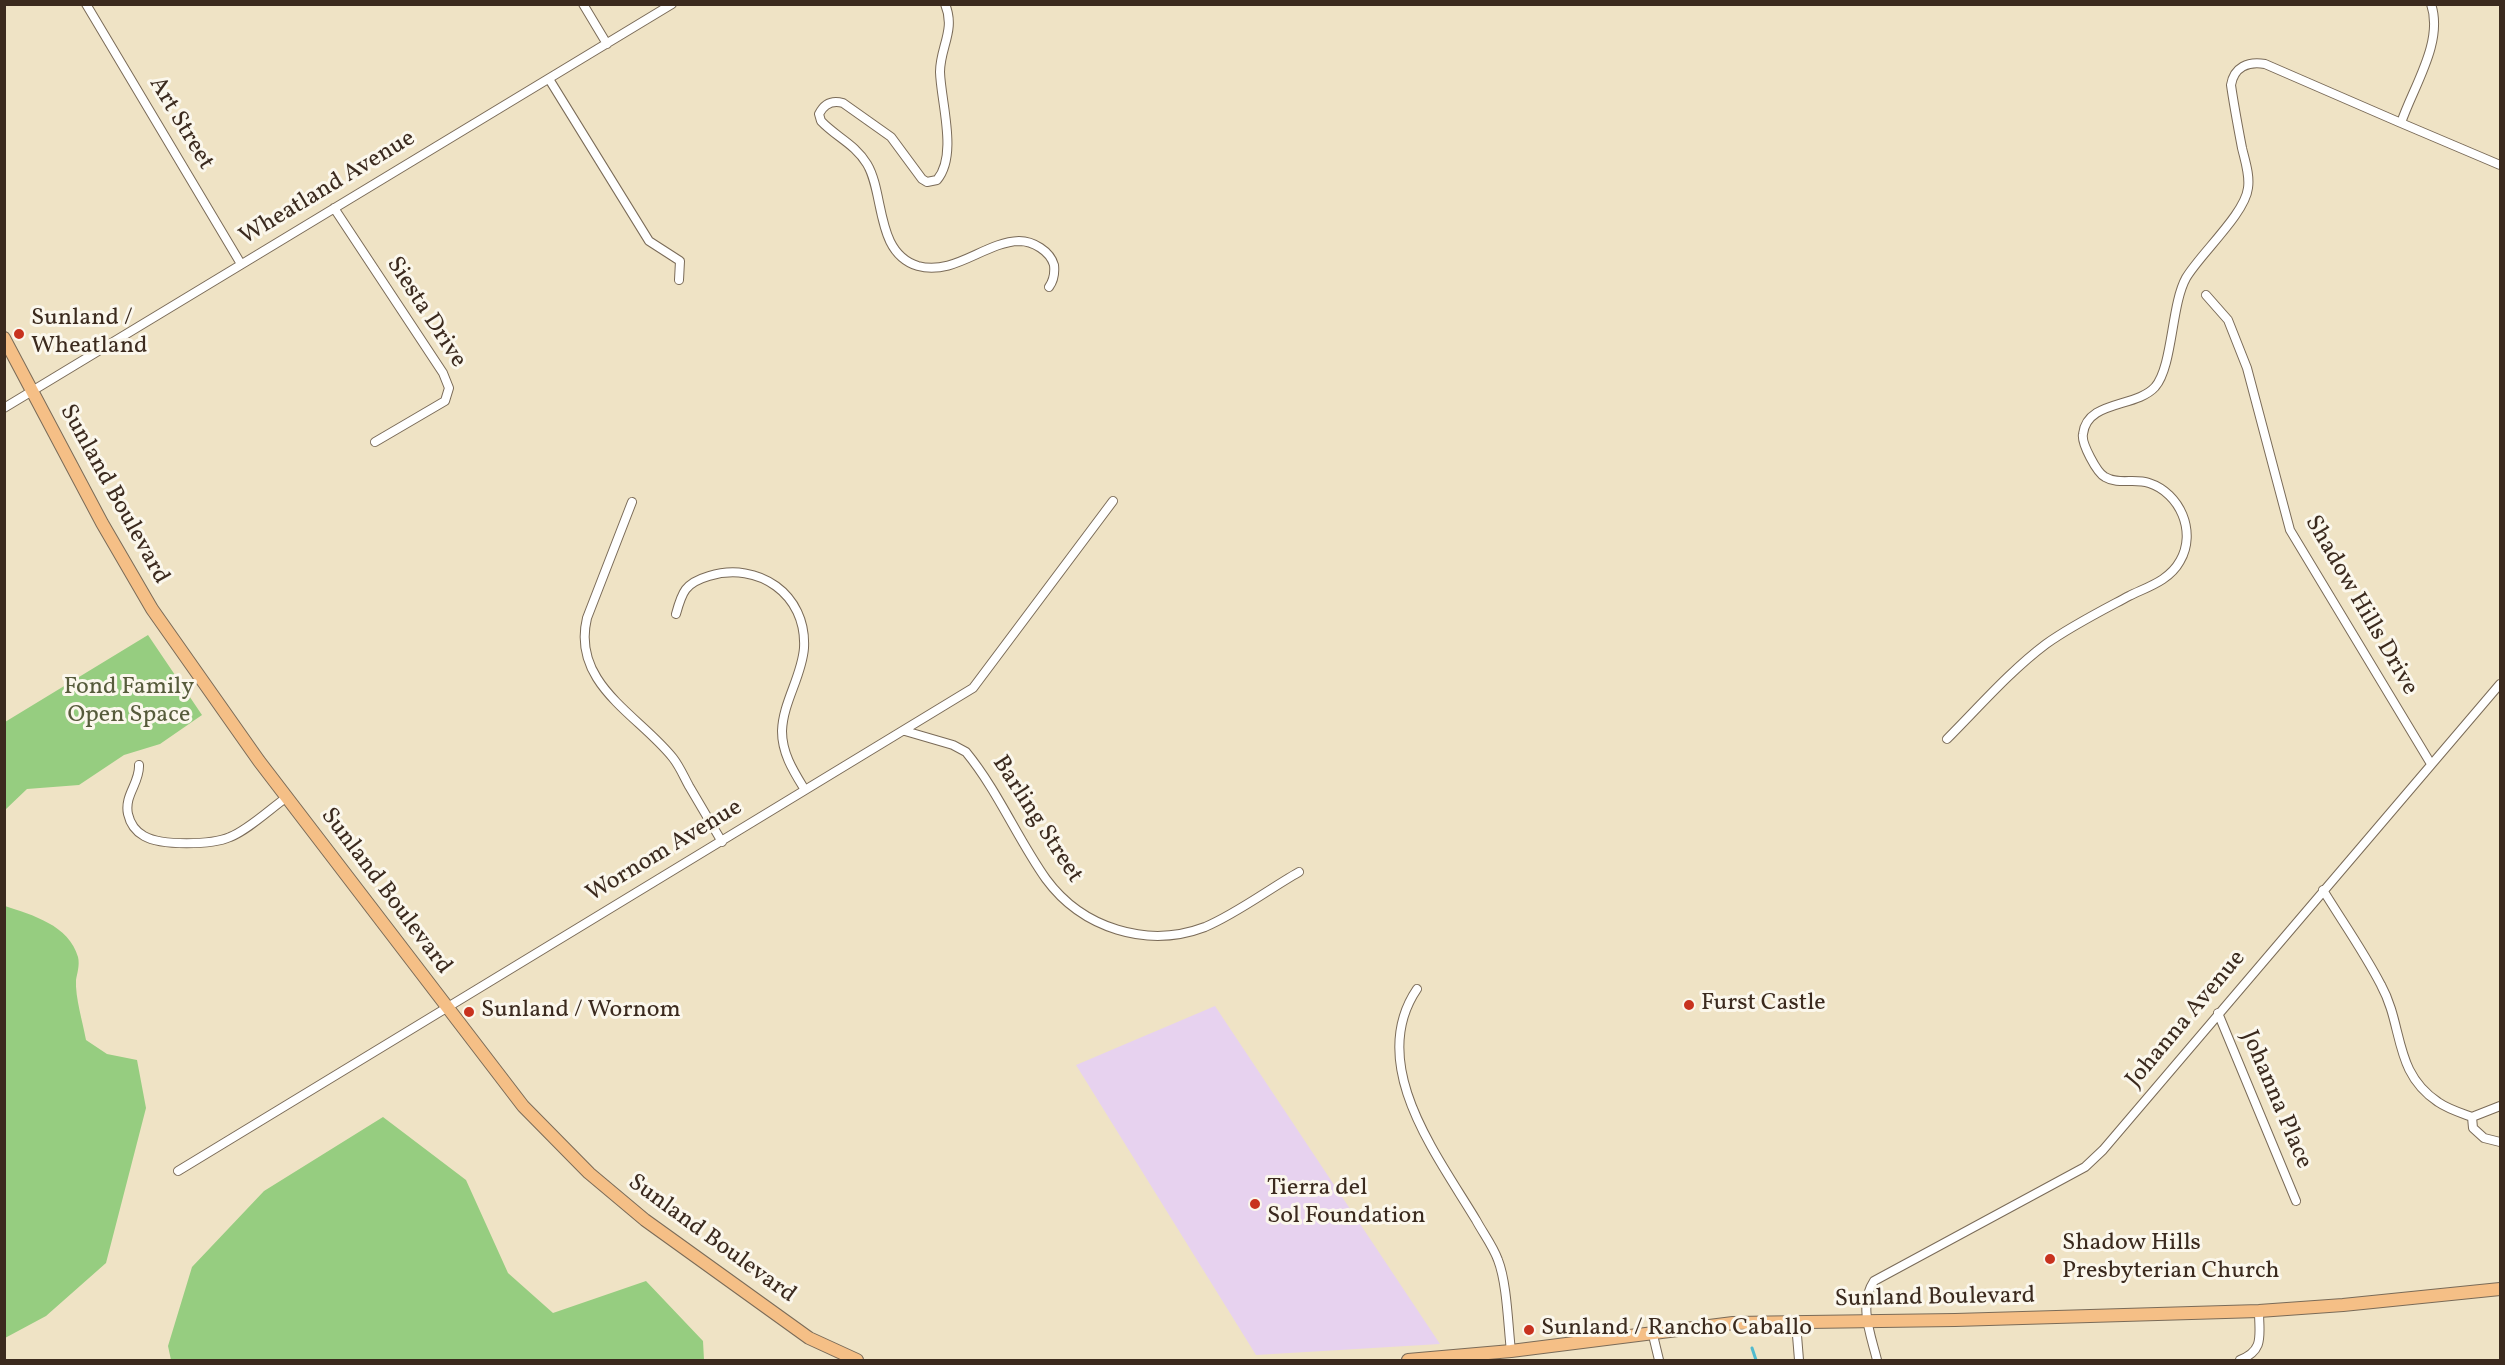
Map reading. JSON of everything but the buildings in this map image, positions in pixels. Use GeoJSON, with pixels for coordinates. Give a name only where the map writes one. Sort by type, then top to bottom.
{"type":"FeatureCollection","features":[{"type":"Feature","properties":{"kind":"main road","name":"Sunland Boulevard"},"geometry":{"type":"LineString","coordinates":[[4,338],[102,523],[152,609],[287,797],[523,1106],[553,1139],[617,1198],[645,1220],[800,1331],[857,1360]]}},
{"type":"Feature","properties":{"kind":"main road","name":"Sunland Boulevard"},"geometry":{"type":"LineString","coordinates":[[1408,1360],[1511,1351],[1652,1331],[1733,1323],[2259,1311],[2500,1289]]}},
{"type":"Feature","properties":{"kind":"street","name":"Art Street"},"geometry":{"type":"LineString","coordinates":[[86,4],[241,264]]}},
{"type":"Feature","properties":{"kind":"street"},"geometry":{"type":"LineString","coordinates":[[583,4],[607,44]]}},
{"type":"Feature","properties":{"kind":"street","name":"Wheatland Avenue"},"geometry":{"type":"LineString","coordinates":[[4,408],[672,4]]}},
{"type":"Feature","properties":{"kind":"street"},"geometry":{"type":"LineString","coordinates":[[945,4],[950,22],[940,70],[947,140],[944,168],[937,180],[927,182],[922,179],[891,137],[843,103],[838,101],[826,105],[819,114],[821,121],[855,148],[867,164],[872,174],[886,232],[895,248],[913,264],[938,267],[970,258],[1003,244],[1023,242],[1043,250],[1052,259],[1054,276],[1049,287]]}},
{"type":"Feature","properties":{"kind":"street"},"geometry":{"type":"LineString","coordinates":[[2401,123],[2433,42],[2436,24],[2431,4]]}},
{"type":"Feature","properties":{"kind":"street"},"geometry":{"type":"LineString","coordinates":[[1947,739],[2046,644],[2094,615],[2166,578],[2182,558],[2186,525],[2182,511],[2174,500],[2164,490],[2150,483],[2137,480],[2114,481],[2102,476],[2082,439],[2087,422],[2098,411],[2141,398],[2158,383],[2183,285],[2247,195],[2247,174],[2230,85],[2236,72],[2251,63],[2265,64],[2500,165]]}},
{"type":"Feature","properties":{"kind":"street"},"geometry":{"type":"LineString","coordinates":[[549,79],[649,241],[680,261],[679,280]]}},
{"type":"Feature","properties":{"kind":"street","name":"Siesta Drive"},"geometry":{"type":"LineString","coordinates":[[334,208],[449,385],[449,396],[446,401],[375,442]]}},
{"type":"Feature","properties":{"kind":"street","name":"Shadow Hills Drive"},"geometry":{"type":"LineString","coordinates":[[2206,296],[2228,320],[2247,368],[2290,530],[2431,764]]}},
{"type":"Feature","properties":{"kind":"street","name":"Wornom Avenue"},"geometry":{"type":"LineString","coordinates":[[178,1171],[973,688],[1113,501]]}},
{"type":"Feature","properties":{"kind":"street"},"geometry":{"type":"LineString","coordinates":[[632,502],[586,618],[583,634],[585,648],[590,666],[608,694],[674,759],[722,842]]}},
{"type":"Feature","properties":{"kind":"street"},"geometry":{"type":"LineString","coordinates":[[676,614],[682,593],[695,580],[722,572],[741,571],[772,582],[792,604],[802,624],[804,648],[786,708],[782,733],[789,764],[805,790]]}},
{"type":"Feature","properties":{"kind":"street","name":"Johanna Avenue"},"geometry":{"type":"LineString","coordinates":[[1877,1360],[1867,1321],[1866,1305],[1869,1288],[1880,1275],[2085,1167],[2385,821],[2500,684]]}},
{"type":"Feature","properties":{"kind":"street","name":"Barling Street"},"geometry":{"type":"LineString","coordinates":[[905,730],[953,745],[966,752],[1056,891],[1082,914],[1097,923],[1120,931],[1145,935],[1164,935],[1204,927],[1299,872]]}},
{"type":"Feature","properties":{"kind":"street"},"geometry":{"type":"LineString","coordinates":[[139,765],[139,774],[127,801],[130,822],[137,831],[156,840],[202,843],[231,837],[287,797]]}},
{"type":"Feature","properties":{"kind":"street"},"geometry":{"type":"LineString","coordinates":[[2323,890],[2382,986],[2390,1006],[2407,1070],[2417,1084],[2439,1103],[2472,1118],[2500,1106]]}},
{"type":"Feature","properties":{"kind":"street"},"geometry":{"type":"LineString","coordinates":[[1417,989],[1407,1004],[1401,1035],[1402,1070],[1406,1090],[1419,1124],[1498,1260],[1511,1351]]}},
{"type":"Feature","properties":{"kind":"street","name":"Johanna Place"},"geometry":{"type":"LineString","coordinates":[[2218,1013],[2296,1201]]}},
{"type":"Feature","properties":{"kind":"street"},"geometry":{"type":"LineString","coordinates":[[2472,1118],[2473,1128],[2484,1138],[2500,1142]]}},
{"type":"Feature","properties":{"kind":"street"},"geometry":{"type":"LineString","coordinates":[[2240,1360],[2253,1355],[2259,1346],[2259,1311]]}},
{"type":"Feature","properties":{"kind":"street"},"geometry":{"type":"LineString","coordinates":[[1796,1323],[1799,1360]]}},
{"type":"Feature","properties":{"kind":"street"},"geometry":{"type":"LineString","coordinates":[[1652,1331],[1659,1360]]}},
{"type":"Feature","properties":{"kind":"shaded area","name":"Tierra del Sol Foundation"},"geometry":{"type":"Polygon","coordinates":[[[1215,1006],[1440,1344],[1256,1355],[1076,1065],[1215,1006]]]}},
{"type":"Feature","properties":{"kind":"green space","name":"Fond Family Open Space"},"geometry":{"type":"Polygon","coordinates":[[[148,635],[202,715],[160,744],[124,755],[79,785],[27,789],[5,810],[5,722],[148,635]]]}},
{"type":"Feature","properties":{"kind":"green space"},"geometry":{"type":"Polygon","coordinates":[[[5,906],[48,923],[67,937],[79,960],[76,987],[86,1040],[107,1054],[137,1060],[146,1108],[106,1263],[46,1316],[5,1338],[5,906]]]}},
{"type":"Feature","properties":{"kind":"green space"},"geometry":{"type":"Polygon","coordinates":[[[383,1117],[466,1180],[508,1273],[553,1313],[646,1281],[703,1341],[704,1360],[171,1360],[168,1346],[192,1267],[264,1191],[383,1117]]]}},
{"type":"Feature","properties":{"kind":"waterway"},"geometry":{"type":"LineString","coordinates":[[1752,1348],[1756,1360]]}},
{"type":"Feature","properties":{"kind":"place","name":"Sunland / Wheatland"},"geometry":{"type":"Point","coordinates":[19,334]}},
{"type":"Feature","properties":{"kind":"place","name":"Furst Castle"},"geometry":{"type":"Point","coordinates":[1689,1005]}},
{"type":"Feature","properties":{"kind":"place","name":"Sunland / Wornom"},"geometry":{"type":"Point","coordinates":[469,1012]}},
{"type":"Feature","properties":{"kind":"place","name":"Tierra del Sol Foundation"},"geometry":{"type":"Point","coordinates":[1255,1204]}},
{"type":"Feature","properties":{"kind":"place","name":"Shadow Hills Presbyterian Church"},"geometry":{"type":"Point","coordinates":[2050,1259]}},
{"type":"Feature","properties":{"kind":"place","name":"Sunland / Rancho Caballo"},"geometry":{"type":"Point","coordinates":[1529,1330]}}]}
